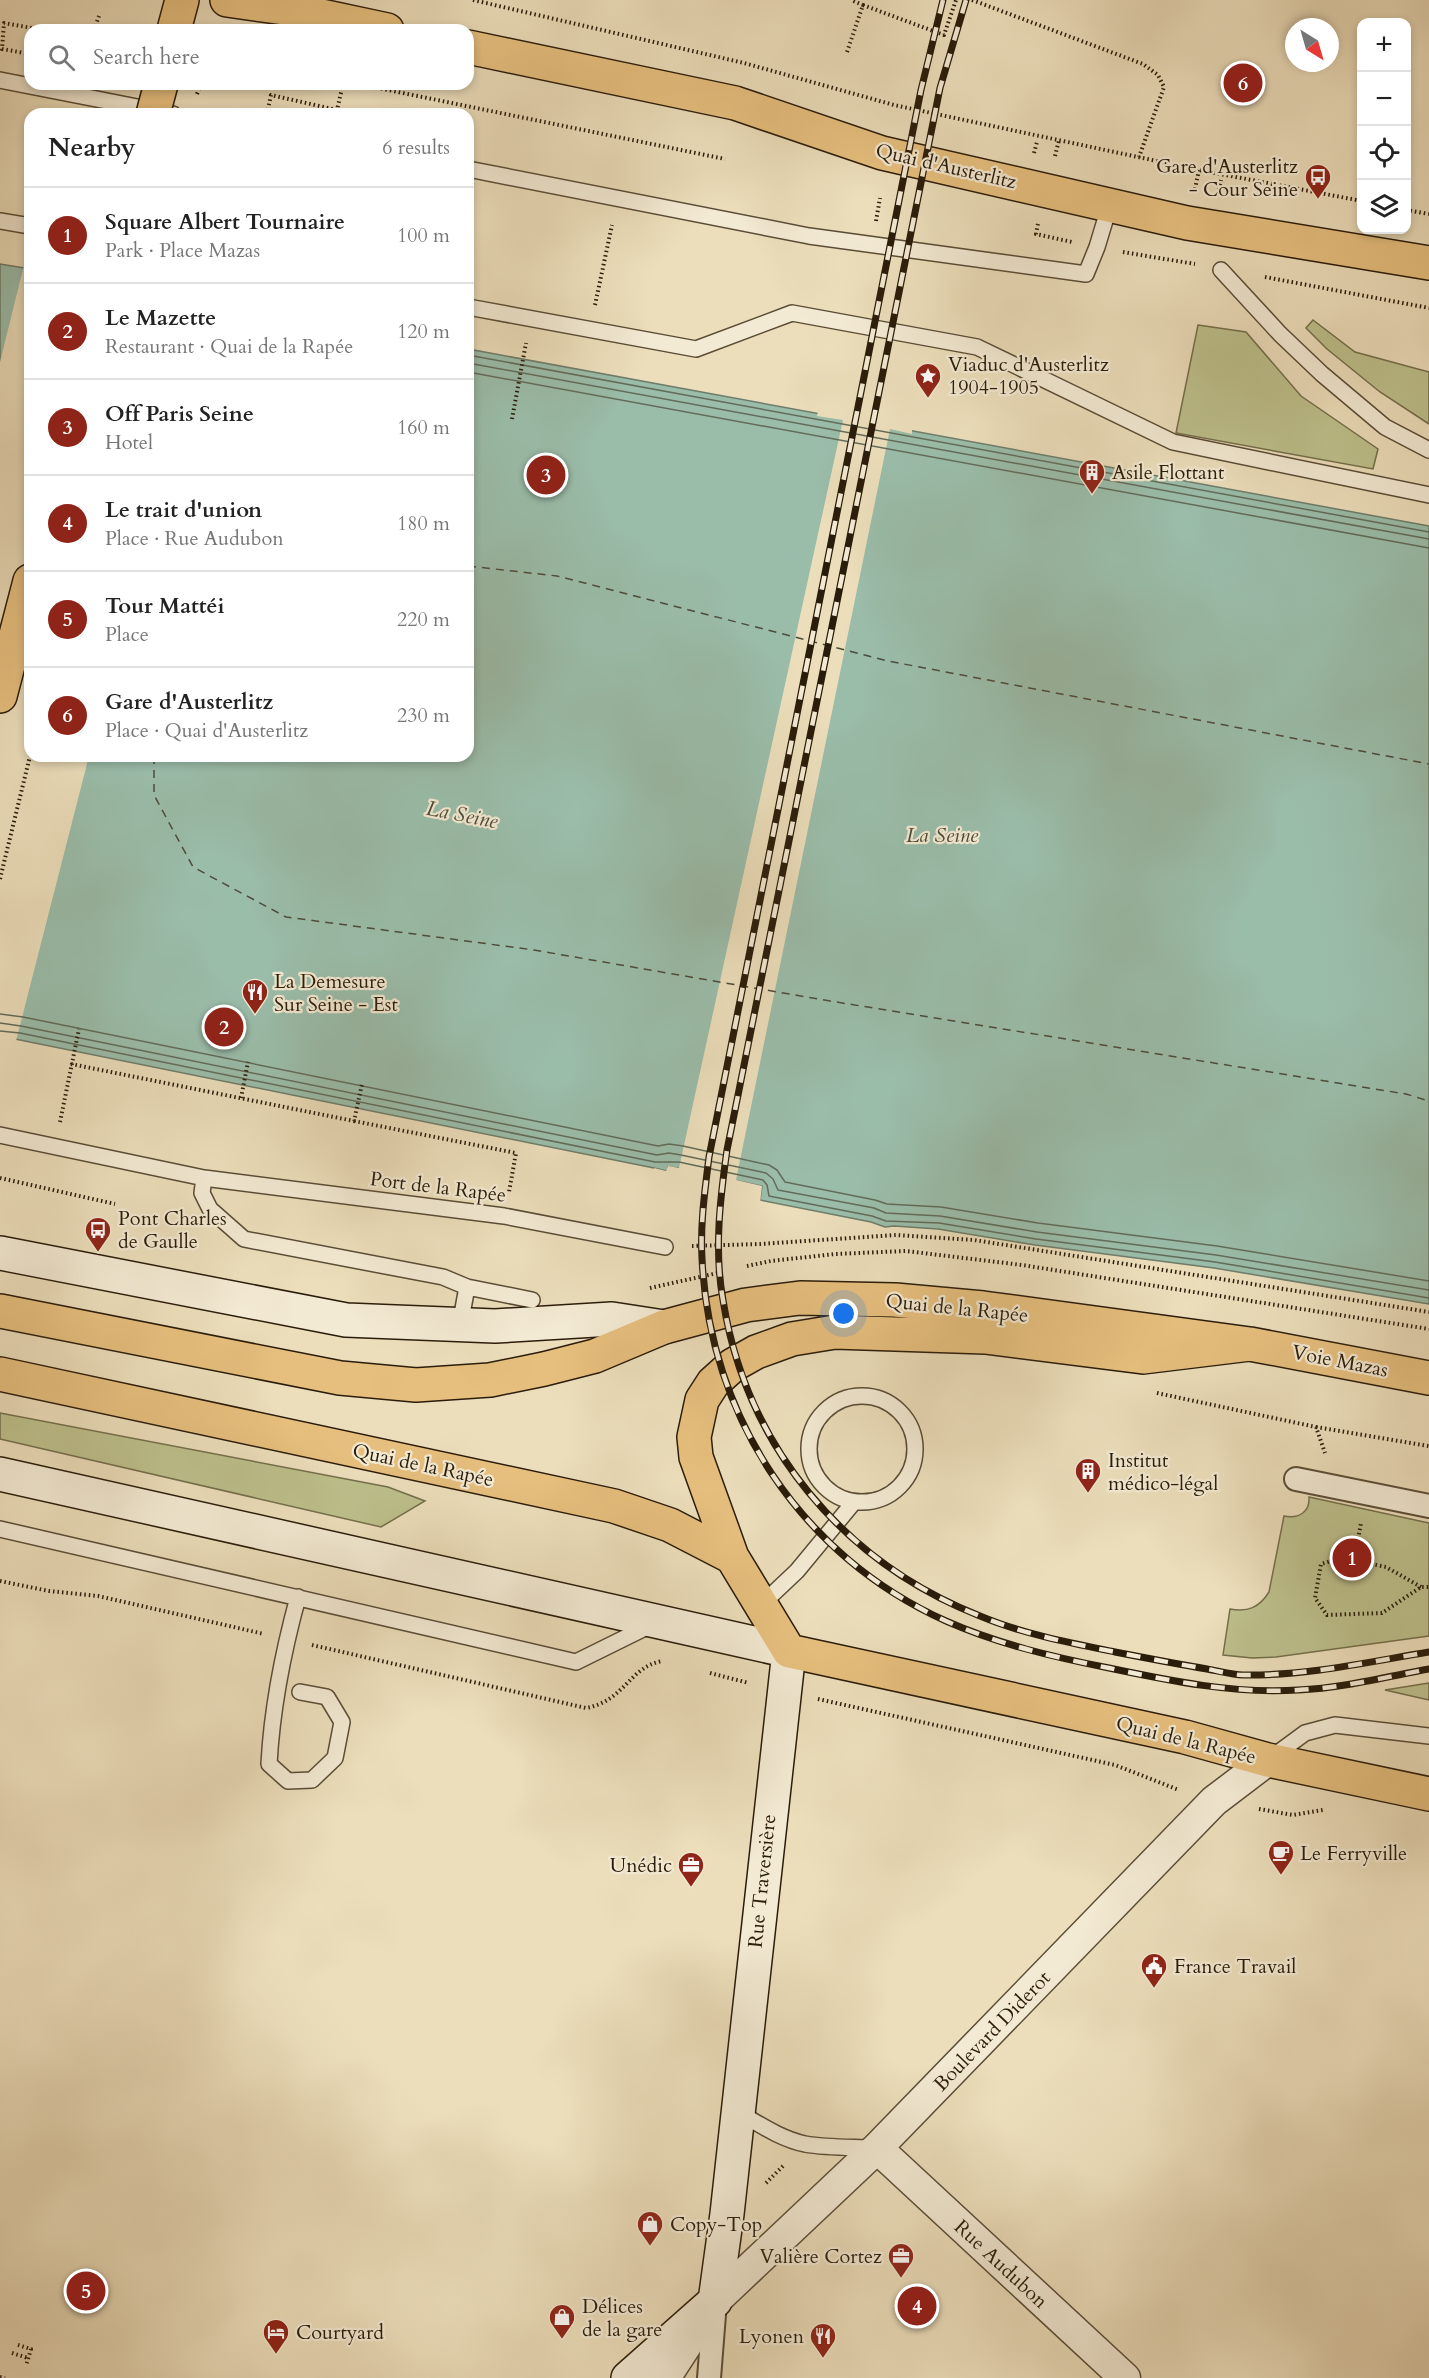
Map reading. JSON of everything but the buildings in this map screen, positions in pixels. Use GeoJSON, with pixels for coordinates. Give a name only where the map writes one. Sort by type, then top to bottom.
{"type":"FeatureCollection","features":[{"type":"Feature","properties":{"kind":"main road"},"geometry":{"type":"LineString","coordinates":[[176,24],[182,0]]}},
{"type":"Feature","properties":{"kind":"main road"},"geometry":{"type":"LineString","coordinates":[[227,0],[284,8],[359,24]]}},
{"type":"Feature","properties":{"kind":"main road","name":"Quai d'Austerlitz"},"geometry":{"type":"LineString","coordinates":[[474,48],[735,104],[882,153],[1212,228],[1429,263]]}},
{"type":"Feature","properties":{"kind":"main road"},"geometry":{"type":"LineString","coordinates":[[155,108],[159,90]]}},
{"type":"Feature","properties":{"kind":"main road"},"geometry":{"type":"LineString","coordinates":[[0,696],[24,604]]}},
{"type":"Feature","properties":{"kind":"main road","name":"Quai de la Rapée"},"geometry":{"type":"LineString","coordinates":[[0,1253],[346,1320],[495,1326],[612,1319],[664,1327]]}},
{"type":"Feature","properties":{"kind":"main road","name":"Quai de la Rapée"},"geometry":{"type":"LineString","coordinates":[[0,1311],[340,1378],[416,1385],[490,1380],[544,1370],[595,1356],[664,1327],[757,1303],[800,1298],[895,1300],[983,1308],[1250,1344]]}},
{"type":"Feature","properties":{"kind":"main road"},"geometry":{"type":"LineString","coordinates":[[789,1651],[732,1557],[699,1466],[694,1437],[702,1400],[713,1383],[733,1365],[756,1352],[792,1339],[835,1332],[895,1332],[985,1337],[1143,1357],[1250,1344]]}},
{"type":"Feature","properties":{"kind":"main road","name":"Voie Mazas"},"geometry":{"type":"LineString","coordinates":[[1250,1344],[1429,1378]]}},
{"type":"Feature","properties":{"kind":"main road","name":"Quai de la Rapée"},"geometry":{"type":"LineString","coordinates":[[0,1374],[614,1506],[670,1525],[732,1557]]}},
{"type":"Feature","properties":{"kind":"main road","name":"Quai de la Rapée"},"geometry":{"type":"LineString","coordinates":[[0,1474],[789,1651],[1185,1737],[1268,1760],[1429,1794]]}},
{"type":"Feature","properties":{"kind":"main road","name":"Rue Traversière"},"geometry":{"type":"LineString","coordinates":[[715,2301],[727,2214],[789,1651]]}},
{"type":"Feature","properties":{"kind":"main road","name":"Quai de la Rapée"},"geometry":{"type":"LineString","coordinates":[[1268,1760],[1429,1773]]}},
{"type":"Feature","properties":{"kind":"main road","name":"Boulevard Diderot"},"geometry":{"type":"LineString","coordinates":[[628,2378],[715,2301]]}},
{"type":"Feature","properties":{"kind":"street"},"geometry":{"type":"LineString","coordinates":[[1296,1479],[1429,1506]]}},
{"type":"Feature","properties":{"kind":"street","name":"Boulevard Diderot"},"geometry":{"type":"LineString","coordinates":[[665,2378],[715,2301],[877,2148],[1214,1801],[1268,1760]]}},
{"type":"Feature","properties":{"kind":"street","name":"Rue Audubon"},"geometry":{"type":"LineString","coordinates":[[877,2148],[1125,2378]]}},
{"type":"Feature","properties":{"kind":"street","name":"Rue Traversière"},"geometry":{"type":"LineString","coordinates":[[709,2378],[715,2301]]}},
{"type":"Feature","properties":{"kind":"lane"},"geometry":{"type":"LineString","coordinates":[[0,80],[24,85]]}},
{"type":"Feature","properties":{"kind":"lane"},"geometry":{"type":"LineString","coordinates":[[51,90],[142,108]]}},
{"type":"Feature","properties":{"kind":"lane"},"geometry":{"type":"LineString","coordinates":[[474,171],[809,236],[1086,274],[1110,204]]}},
{"type":"Feature","properties":{"kind":"lane"},"geometry":{"type":"LineString","coordinates":[[0,221],[24,225]]}},
{"type":"Feature","properties":{"kind":"lane"},"geometry":{"type":"LineString","coordinates":[[1221,270],[1280,334],[1322,374],[1385,427],[1429,450]]}},
{"type":"Feature","properties":{"kind":"lane"},"geometry":{"type":"LineString","coordinates":[[474,308],[696,349],[792,313],[977,346],[1173,442],[1429,495]]}},
{"type":"Feature","properties":{"kind":"lane","name":"Port de la Rapée"},"geometry":{"type":"LineString","coordinates":[[0,1135],[204,1178],[504,1216],[665,1247]]}},
{"type":"Feature","properties":{"kind":"lane"},"geometry":{"type":"LineString","coordinates":[[204,1178],[202,1193],[210,1209],[244,1239],[443,1277],[467,1287],[532,1300]]}},
{"type":"Feature","properties":{"kind":"lane"},"geometry":{"type":"LineString","coordinates":[[460,1325],[467,1287]]}},
{"type":"Feature","properties":{"kind":"lane"},"geometry":{"type":"LineString","coordinates":[[864,1396],[881,1399],[896,1408],[907,1421],[914,1436],[915,1454],[911,1471],[901,1485],[888,1496],[872,1502],[854,1502],[837,1497],[823,1486],[813,1471],[808,1454],[810,1436],[818,1420],[830,1407],[846,1398],[864,1396]]}},
{"type":"Feature","properties":{"kind":"lane"},"geometry":{"type":"LineString","coordinates":[[761,1605],[797,1571],[854,1502]]}},
{"type":"Feature","properties":{"kind":"lane"},"geometry":{"type":"LineString","coordinates":[[0,1529],[576,1662],[659,1622]]}},
{"type":"Feature","properties":{"kind":"lane"},"geometry":{"type":"LineString","coordinates":[[298,1597],[287,1639],[271,1731],[269,1764],[288,1781],[312,1780],[335,1758],[342,1722],[327,1696],[300,1692]]}},
{"type":"Feature","properties":{"kind":"lane","name":"Quai de la Rapée"},"geometry":{"type":"LineString","coordinates":[[1268,1760],[1305,1733],[1335,1725],[1429,1736]]}},
{"type":"Feature","properties":{"kind":"lane"},"geometry":{"type":"LineString","coordinates":[[737,2112],[771,2131],[803,2143],[827,2147],[877,2148]]}},
{"type":"Feature","properties":{"kind":"path"},"geometry":{"type":"LineString","coordinates":[[473,0],[733,60],[894,105],[1357,200]]}},
{"type":"Feature","properties":{"kind":"path"},"geometry":{"type":"LineString","coordinates":[[851,0],[945,35],[956,0]]}},
{"type":"Feature","properties":{"kind":"path"},"geometry":{"type":"LineString","coordinates":[[972,0],[1143,64],[1158,75],[1164,87],[1139,157]]}},
{"type":"Feature","properties":{"kind":"path"},"geometry":{"type":"LineString","coordinates":[[847,52],[863,5]]}},
{"type":"Feature","properties":{"kind":"path"},"geometry":{"type":"LineString","coordinates":[[96,24],[99,16]]}},
{"type":"Feature","properties":{"kind":"path"},"geometry":{"type":"LineString","coordinates":[[24,26],[2,22],[2,50],[24,53]]}},
{"type":"Feature","properties":{"kind":"path"},"geometry":{"type":"LineString","coordinates":[[337,108],[342,90]]}},
{"type":"Feature","properties":{"kind":"path"},"geometry":{"type":"LineString","coordinates":[[388,90],[724,159]]}},
{"type":"Feature","properties":{"kind":"path"},"geometry":{"type":"LineString","coordinates":[[268,108],[271,95],[328,108]]}},
{"type":"Feature","properties":{"kind":"path"},"geometry":{"type":"LineString","coordinates":[[1034,154],[1037,142]]}},
{"type":"Feature","properties":{"kind":"path"},"geometry":{"type":"LineString","coordinates":[[1218,195],[1221,180]]}},
{"type":"Feature","properties":{"kind":"path"},"geometry":{"type":"LineString","coordinates":[[876,220],[880,198]]}},
{"type":"Feature","properties":{"kind":"path"},"geometry":{"type":"LineString","coordinates":[[1411,211],[1429,214]]}},
{"type":"Feature","properties":{"kind":"path"},"geometry":{"type":"LineString","coordinates":[[590,329],[606,252]]}},
{"type":"Feature","properties":{"kind":"path"},"geometry":{"type":"LineString","coordinates":[[1221,270],[1429,308]]}},
{"type":"Feature","properties":{"kind":"path"},"geometry":{"type":"LineString","coordinates":[[512,419],[523,359]]}},
{"type":"Feature","properties":{"kind":"path"},"geometry":{"type":"LineString","coordinates":[[0,879],[29,762]]}},
{"type":"Feature","properties":{"kind":"path"},"geometry":{"type":"LineString","coordinates":[[55,1147],[79,1029]]}},
{"type":"Feature","properties":{"kind":"path"},"geometry":{"type":"LineString","coordinates":[[241,1098],[248,1062]]}},
{"type":"Feature","properties":{"kind":"path"},"geometry":{"type":"LineString","coordinates":[[71,1064],[516,1153],[504,1216]]}},
{"type":"Feature","properties":{"kind":"path"},"geometry":{"type":"LineString","coordinates":[[354,1121],[362,1084]]}},
{"type":"Feature","properties":{"kind":"path"},"geometry":{"type":"LineString","coordinates":[[0,1178],[115,1204]]}},
{"type":"Feature","properties":{"kind":"path"},"geometry":{"type":"LineString","coordinates":[[665,1247],[760,1244],[896,1235],[974,1240],[1429,1312]]}},
{"type":"Feature","properties":{"kind":"path"},"geometry":{"type":"LineString","coordinates":[[1316,1427],[1429,1446]]}},
{"type":"Feature","properties":{"kind":"path"},"geometry":{"type":"LineString","coordinates":[[1354,1561],[1366,1492]]}},
{"type":"Feature","properties":{"kind":"path"},"geometry":{"type":"LineString","coordinates":[[1421,1587],[1382,1613],[1328,1615],[1315,1598],[1321,1564],[1341,1558],[1386,1567],[1421,1587],[1429,1587]]}},
{"type":"Feature","properties":{"kind":"path"},"geometry":{"type":"LineString","coordinates":[[762,2187],[790,2159]]}},
{"type":"Feature","properties":{"kind":"path"},"geometry":{"type":"LineString","coordinates":[[18,2345],[31,2349],[26,2366]]}},
{"type":"Feature","properties":{"kind":"path"},"geometry":{"type":"LineString","coordinates":[[12,2353],[28,2358]]}},
{"type":"Feature","properties":{"kind":"path"},"geometry":{"type":"LineString","coordinates":[[0,2376],[5,2378]]}},
{"type":"Feature","properties":{"kind":"shaded area"},"geometry":{"type":"Polygon","coordinates":[[[1313,320],[1355,352],[1429,372],[1429,424],[1380,392],[1327,349],[1306,328],[1313,320]]]}},
{"type":"Feature","properties":{"kind":"shaded area"},"geometry":{"type":"Polygon","coordinates":[[[1198,325],[1246,332],[1301,396],[1378,449],[1373,469],[1176,433],[1198,325]]]}},
{"type":"Feature","properties":{"kind":"shaded area"},"geometry":{"type":"Polygon","coordinates":[[[0,1413],[388,1487],[425,1501],[381,1527],[0,1439],[0,1413]]]}},
{"type":"Feature","properties":{"kind":"shaded area"},"geometry":{"type":"Polygon","coordinates":[[[1309,1497],[1429,1523],[1429,1636],[1276,1657],[1252,1658],[1223,1655],[1230,1609],[1252,1608],[1269,1592],[1284,1516],[1302,1513],[1308,1507],[1309,1497]]]}},
{"type":"Feature","properties":{"kind":"shaded area"},"geometry":{"type":"Polygon","coordinates":[[[1429,1683],[1429,1700],[1385,1690],[1429,1683]]]}},
{"type":"Feature","properties":{"kind":"water","name":"La Seine"},"geometry":{"type":"Polygon","coordinates":[[[0,264],[24,268],[24,762],[474,762],[474,350],[1429,526],[1429,1304],[1214,1268],[1035,1245],[938,1229],[885,1227],[871,1222],[760,1200],[762,1186],[678,1168],[668,1167],[667,1171],[0,1036],[0,264]]]}},
{"type":"Feature","properties":{"kind":"pier"},"geometry":{"type":"Polygon","coordinates":[[[24,265],[24,762],[87,762],[16,1041],[0,1039],[0,362],[24,265]]]}},
{"type":"Feature","properties":{"kind":"pier"},"geometry":{"type":"Polygon","coordinates":[[[818,411],[912,428],[912,434],[890,429],[736,1180],[762,1186],[760,1203],[757,1200],[759,1189],[678,1171],[670,1170],[667,1174],[654,1171],[654,1168],[666,1171],[668,1166],[679,1168],[843,420],[817,416],[818,411]]]}},
{"type":"Feature","properties":{"kind":"ferry route"},"geometry":{"type":"LineString","coordinates":[[474,567],[557,576],[888,661],[1429,764]]}},
{"type":"Feature","properties":{"kind":"ferry route"},"geometry":{"type":"LineString","coordinates":[[154,762],[154,795],[193,867],[286,917],[534,950],[830,1001],[1406,1094],[1429,1101]]}},
{"type":"Feature","properties":{"kind":"railway"},"geometry":{"type":"LineString","coordinates":[[943,0],[921,90],[709,1157],[702,1220],[702,1258],[709,1316],[723,1372],[744,1425],[772,1474],[807,1519],[848,1559],[894,1593],[946,1621],[1006,1643],[1088,1664],[1226,1688],[1274,1691],[1314,1689],[1429,1669]]}},
{"type":"Feature","properties":{"kind":"railway"},"geometry":{"type":"LineString","coordinates":[[966,0],[940,88],[727,1150],[718,1244],[720,1281],[735,1353],[754,1403],[778,1450],[809,1492],[845,1531],[885,1564],[931,1593],[980,1616],[1013,1628],[1064,1641],[1239,1675],[1313,1671],[1429,1652]]}},
{"type":"Feature","properties":{"kind":"place","name":"Gare d'Austerlitz"},"geometry":{"type":"Point","coordinates":[1243,83]}},
{"type":"Feature","properties":{"kind":"place","name":"Gare d'Austerlitz - Cour Seine"},"geometry":{"type":"Point","coordinates":[1318,200]}},
{"type":"Feature","properties":{"kind":"place","name":"Viaduc d'Austerlitz 1904-1905"},"geometry":{"type":"Point","coordinates":[928,399]}},
{"type":"Feature","properties":{"kind":"place","name":"Off Paris Seine"},"geometry":{"type":"Point","coordinates":[546,475]}},
{"type":"Feature","properties":{"kind":"place","name":"Asile Flottant"},"geometry":{"type":"Point","coordinates":[1092,495]}},
{"type":"Feature","properties":{"kind":"place","name":"La Demesure Sur Seine - Est"},"geometry":{"type":"Point","coordinates":[255,1015]}},
{"type":"Feature","properties":{"kind":"place","name":"Le Mazette"},"geometry":{"type":"Point","coordinates":[224,1027]}},
{"type":"Feature","properties":{"kind":"place","name":"Pont Charles de Gaulle"},"geometry":{"type":"Point","coordinates":[98,1253]}},
{"type":"Feature","properties":{"kind":"place","name":"Institut médico-légal"},"geometry":{"type":"Point","coordinates":[1088,1494]}},
{"type":"Feature","properties":{"kind":"place","name":"Square Albert Tournaire"},"geometry":{"type":"Point","coordinates":[1352,1558]}},
{"type":"Feature","properties":{"kind":"place","name":"Le Ferryville"},"geometry":{"type":"Point","coordinates":[1281,1876]}},
{"type":"Feature","properties":{"kind":"place","name":"Unédic"},"geometry":{"type":"Point","coordinates":[691,1888]}},
{"type":"Feature","properties":{"kind":"place","name":"France Travail"},"geometry":{"type":"Point","coordinates":[1154,1989]}},
{"type":"Feature","properties":{"kind":"place","name":"Copy-Top"},"geometry":{"type":"Point","coordinates":[650,2247]}},
{"type":"Feature","properties":{"kind":"place","name":"Valière Cortez"},"geometry":{"type":"Point","coordinates":[901,2279]}},
{"type":"Feature","properties":{"kind":"place","name":"Tour Mattéi"},"geometry":{"type":"Point","coordinates":[86,2291]}},
{"type":"Feature","properties":{"kind":"place","name":"Le trait d'union"},"geometry":{"type":"Point","coordinates":[917,2306]}},
{"type":"Feature","properties":{"kind":"place","name":"Délices de la gare"},"geometry":{"type":"Point","coordinates":[562,2340]}},
{"type":"Feature","properties":{"kind":"place","name":"Courtyard"},"geometry":{"type":"Point","coordinates":[276,2355]}},
{"type":"Feature","properties":{"kind":"place","name":"Lyonen"},"geometry":{"type":"Point","coordinates":[823,2359]}}]}
